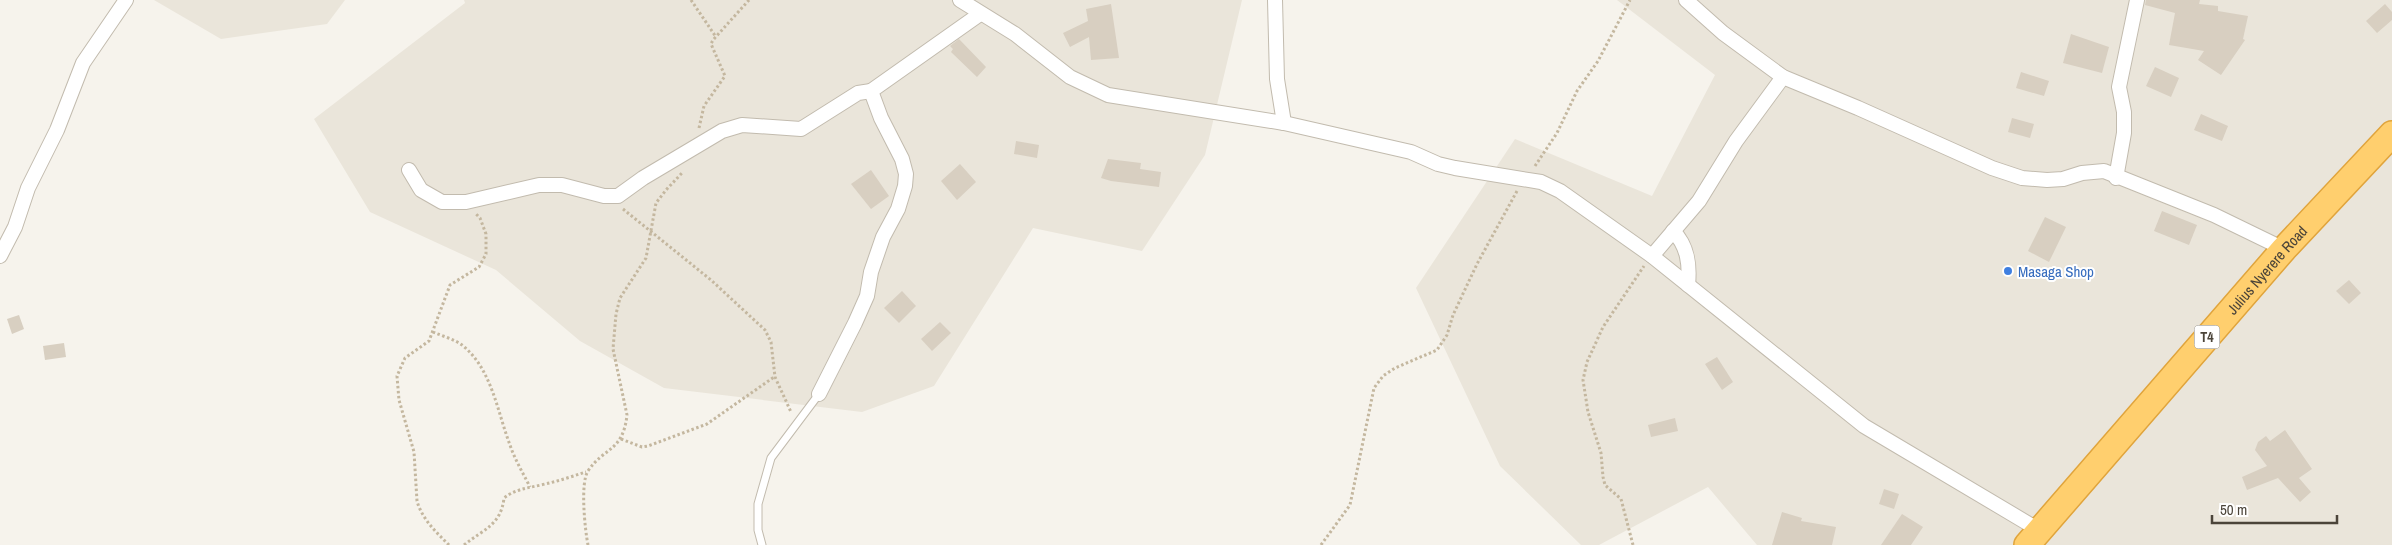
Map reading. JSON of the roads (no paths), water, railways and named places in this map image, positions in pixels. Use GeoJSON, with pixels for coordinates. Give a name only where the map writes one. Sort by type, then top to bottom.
{"type":"FeatureCollection","features":[{"type":"Feature","properties":{"kind":"highway","name":"Julius Nyerere Road"},"geometry":{"type":"LineString","coordinates":[[2033,538],[2284,249],[2392,134]]}},
{"type":"Feature","properties":{"kind":"street"},"geometry":{"type":"LineString","coordinates":[[0,256],[15,227],[28,188],[57,130],[83,63],[126,0]]}},
{"type":"Feature","properties":{"kind":"street"},"geometry":{"type":"LineString","coordinates":[[960,0],[1015,34],[1070,77],[1108,95],[1284,122],[1411,152],[1438,164],[1455,168],[1541,182],[1560,191],[1652,256],[1864,426],[2033,538]]}},
{"type":"Feature","properties":{"kind":"street"},"geometry":{"type":"LineString","coordinates":[[1275,0],[1277,79],[1284,122]]}},
{"type":"Feature","properties":{"kind":"street"},"geometry":{"type":"LineString","coordinates":[[1686,0],[1724,33],[1783,76],[1992,168],[2022,178],[2063,179],[2082,172],[2104,172],[2214,215],[2284,249]]}},
{"type":"Feature","properties":{"kind":"street"},"geometry":{"type":"LineString","coordinates":[[2116,178],[2124,119],[2118,88],[2138,0]]}},
{"type":"Feature","properties":{"kind":"street"},"geometry":{"type":"LineString","coordinates":[[408,170],[421,190],[442,202],[466,202],[539,185],[562,185],[604,196],[618,196],[643,178],[722,131],[742,125],[801,129],[858,93],[871,91],[980,14]]}},
{"type":"Feature","properties":{"kind":"street"},"geometry":{"type":"LineString","coordinates":[[1652,256],[1699,201],[1736,141],[1783,76]]}},
{"type":"Feature","properties":{"kind":"street"},"geometry":{"type":"LineString","coordinates":[[819,394],[867,296],[871,272],[883,237],[898,209],[906,186],[906,174],[902,159],[881,118],[871,91]]}},
{"type":"Feature","properties":{"kind":"street"},"geometry":{"type":"LineString","coordinates":[[1673,231],[1680,238],[1689,258],[1688,285]]}},
{"type":"Feature","properties":{"kind":"lane"},"geometry":{"type":"LineString","coordinates":[[762,545],[758,530],[758,504],[772,458],[819,394]]}},
{"type":"Feature","properties":{"kind":"place","name":"Masaga Shop"},"geometry":{"type":"Point","coordinates":[2008,271]}}]}
